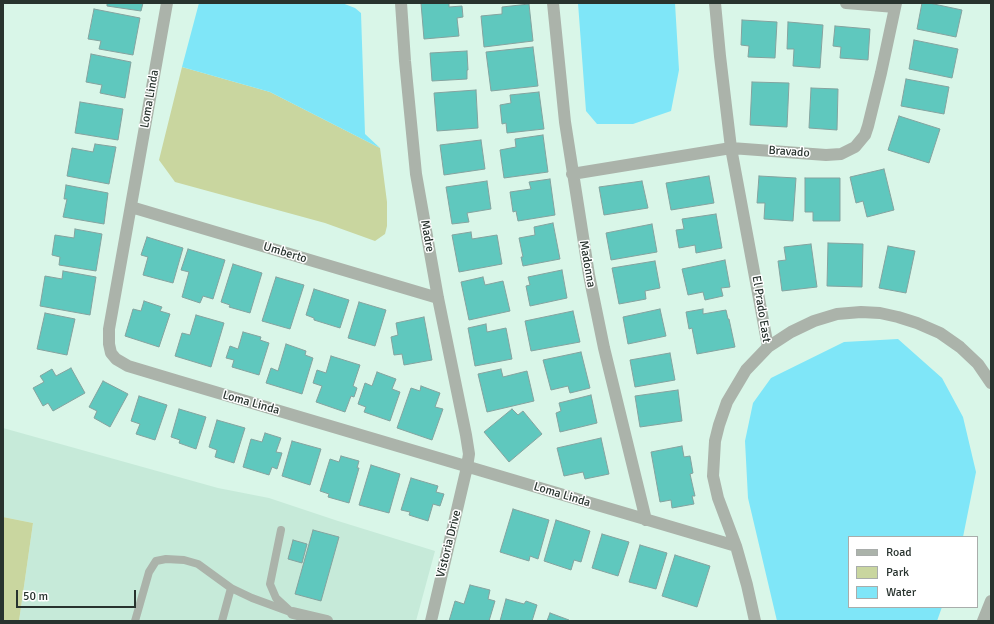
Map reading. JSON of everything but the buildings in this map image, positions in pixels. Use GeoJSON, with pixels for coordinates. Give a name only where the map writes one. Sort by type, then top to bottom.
{"type":"FeatureCollection","features":[{"type":"Feature","properties":{"kind":"street","name":"Loma Linda"},"geometry":{"type":"LineString","coordinates":[[166,3],[109,333],[110,349],[119,362],[178,381],[736,546]]}},
{"type":"Feature","properties":{"kind":"street","name":"Madre"},"geometry":{"type":"LineString","coordinates":[[401,3],[404,61],[416,174],[438,298],[466,435],[469,454],[467,467]]}},
{"type":"Feature","properties":{"kind":"street","name":"Madonna"},"geometry":{"type":"LineString","coordinates":[[553,3],[565,122],[589,275],[604,348],[646,520]]}},
{"type":"Feature","properties":{"kind":"street","name":"El Prado East"},"geometry":{"type":"LineString","coordinates":[[715,3],[731,148],[768,347],[746,370],[731,394],[724,410],[715,441],[713,465],[715,487],[736,546],[755,621]]}},
{"type":"Feature","properties":{"kind":"street"},"geometry":{"type":"LineString","coordinates":[[846,3],[896,5]]}},
{"type":"Feature","properties":{"kind":"street","name":"Bravado"},"geometry":{"type":"LineString","coordinates":[[572,174],[731,148],[826,155],[841,154],[856,148],[865,135],[868,126],[896,5]]}},
{"type":"Feature","properties":{"kind":"street","name":"Umberto"},"geometry":{"type":"LineString","coordinates":[[131,207],[438,298]]}},
{"type":"Feature","properties":{"kind":"street"},"geometry":{"type":"LineString","coordinates":[[768,347],[791,332],[814,321],[837,314],[861,312],[880,313],[917,322],[940,333],[964,351],[978,364],[991,383]]}},
{"type":"Feature","properties":{"kind":"street","name":"Vistoria Drive"},"geometry":{"type":"LineString","coordinates":[[431,621],[467,467]]}},
{"type":"Feature","properties":{"kind":"street"},"geometry":{"type":"LineString","coordinates":[[983,621],[991,601]]}},
{"type":"Feature","properties":{"kind":"street"},"geometry":{"type":"LineString","coordinates":[[293,613],[327,621]]}},
{"type":"Feature","properties":{"kind":"lane"},"geometry":{"type":"LineString","coordinates":[[281,530],[270,584],[276,598],[293,613]]}},
{"type":"Feature","properties":{"kind":"lane"},"geometry":{"type":"LineString","coordinates":[[135,621],[149,572],[156,561],[166,558],[184,560],[198,564],[231,588],[252,598],[293,613]]}},
{"type":"Feature","properties":{"kind":"lane"},"geometry":{"type":"LineString","coordinates":[[222,621],[231,588]]}},
{"type":"Feature","properties":{"kind":"shaded area"},"geometry":{"type":"Polygon","coordinates":[[[3,428],[218,488],[269,498],[435,551],[416,621],[19,621],[33,523],[3,517],[3,428]]]}},
{"type":"Feature","properties":{"kind":"green space"},"geometry":{"type":"Polygon","coordinates":[[[182,67],[270,92],[380,148],[387,202],[387,226],[385,234],[375,241],[325,223],[175,182],[159,160],[182,67]]]}},
{"type":"Feature","properties":{"kind":"green space"},"geometry":{"type":"Polygon","coordinates":[[[3,517],[33,523],[19,621],[3,621],[3,517]]]}},
{"type":"Feature","properties":{"kind":"water"},"geometry":{"type":"Polygon","coordinates":[[[199,3],[342,3],[355,8],[361,13],[365,134],[380,148],[270,92],[182,67],[199,3]]]}},
{"type":"Feature","properties":{"kind":"water"},"geometry":{"type":"Polygon","coordinates":[[[578,3],[675,3],[679,70],[671,111],[633,124],[597,124],[586,111],[578,3]]]}},
{"type":"Feature","properties":{"kind":"water"},"geometry":{"type":"Polygon","coordinates":[[[898,339],[942,378],[963,417],[976,472],[963,536],[848,536],[848,608],[942,608],[937,621],[777,621],[748,498],[745,441],[753,403],[771,378],[844,342],[898,339]]]}}]}
